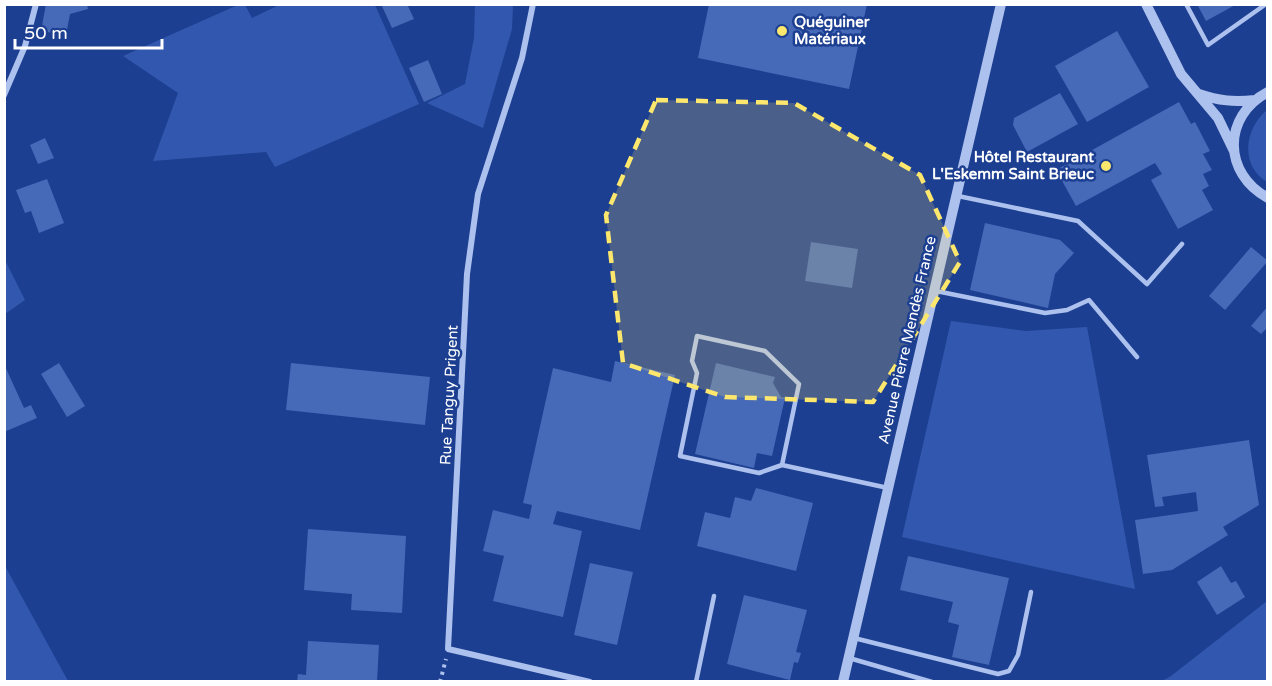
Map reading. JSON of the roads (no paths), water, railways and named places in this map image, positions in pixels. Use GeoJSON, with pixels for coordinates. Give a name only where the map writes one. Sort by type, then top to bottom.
{"type":"FeatureCollection","features":[{"type":"Feature","properties":{"kind":"street"},"geometry":{"type":"LineString","coordinates":[[4,95],[26,46],[36,4]]}},
{"type":"Feature","properties":{"kind":"street","name":"Rue Tanguy Prigent"},"geometry":{"type":"LineString","coordinates":[[533,4],[522,58],[478,194],[467,274],[448,649],[590,681]]}},
{"type":"Feature","properties":{"kind":"street","name":"Avenue Pierre Mendès France"},"geometry":{"type":"LineString","coordinates":[[843,681],[1001,4]]}},
{"type":"Feature","properties":{"kind":"street"},"geometry":{"type":"LineString","coordinates":[[1146,4],[1181,74],[1218,118],[1234,151]]}},
{"type":"Feature","properties":{"kind":"street"},"geometry":{"type":"LineString","coordinates":[[1267,92],[1245,110],[1233,140],[1235,160],[1242,178],[1256,192],[1268,198]]}},
{"type":"Feature","properties":{"kind":"street"},"geometry":{"type":"LineString","coordinates":[[1196,93],[1216,100],[1234,102],[1255,100]]}},
{"type":"Feature","properties":{"kind":"lane"},"geometry":{"type":"LineString","coordinates":[[1186,4],[1208,45],[1266,4]]}},
{"type":"Feature","properties":{"kind":"lane"},"geometry":{"type":"LineString","coordinates":[[956,196],[1078,221],[1147,285],[1182,243]]}},
{"type":"Feature","properties":{"kind":"lane"},"geometry":{"type":"LineString","coordinates":[[933,290],[1045,313],[1067,310],[1089,300],[1137,357]]}},
{"type":"Feature","properties":{"kind":"lane"},"geometry":{"type":"LineString","coordinates":[[782,465],[799,384],[765,351],[697,336],[692,361],[697,373],[680,456],[759,473],[782,465],[888,488]]}},
{"type":"Feature","properties":{"kind":"lane"},"geometry":{"type":"LineString","coordinates":[[854,638],[998,674],[1009,671],[1018,655],[1031,592]]}},
{"type":"Feature","properties":{"kind":"lane"},"geometry":{"type":"LineString","coordinates":[[696,681],[714,596]]}},
{"type":"Feature","properties":{"kind":"lane"},"geometry":{"type":"LineString","coordinates":[[849,658],[932,681]]}},
{"type":"Feature","properties":{"kind":"place","name":"Quéguiner Matériaux"},"geometry":{"type":"Point","coordinates":[782,31]}},
{"type":"Feature","properties":{"kind":"place","name":"Hôtel Restaurant L'Eskemm Saint Brieuc"},"geometry":{"type":"Point","coordinates":[1106,166]}}]}
